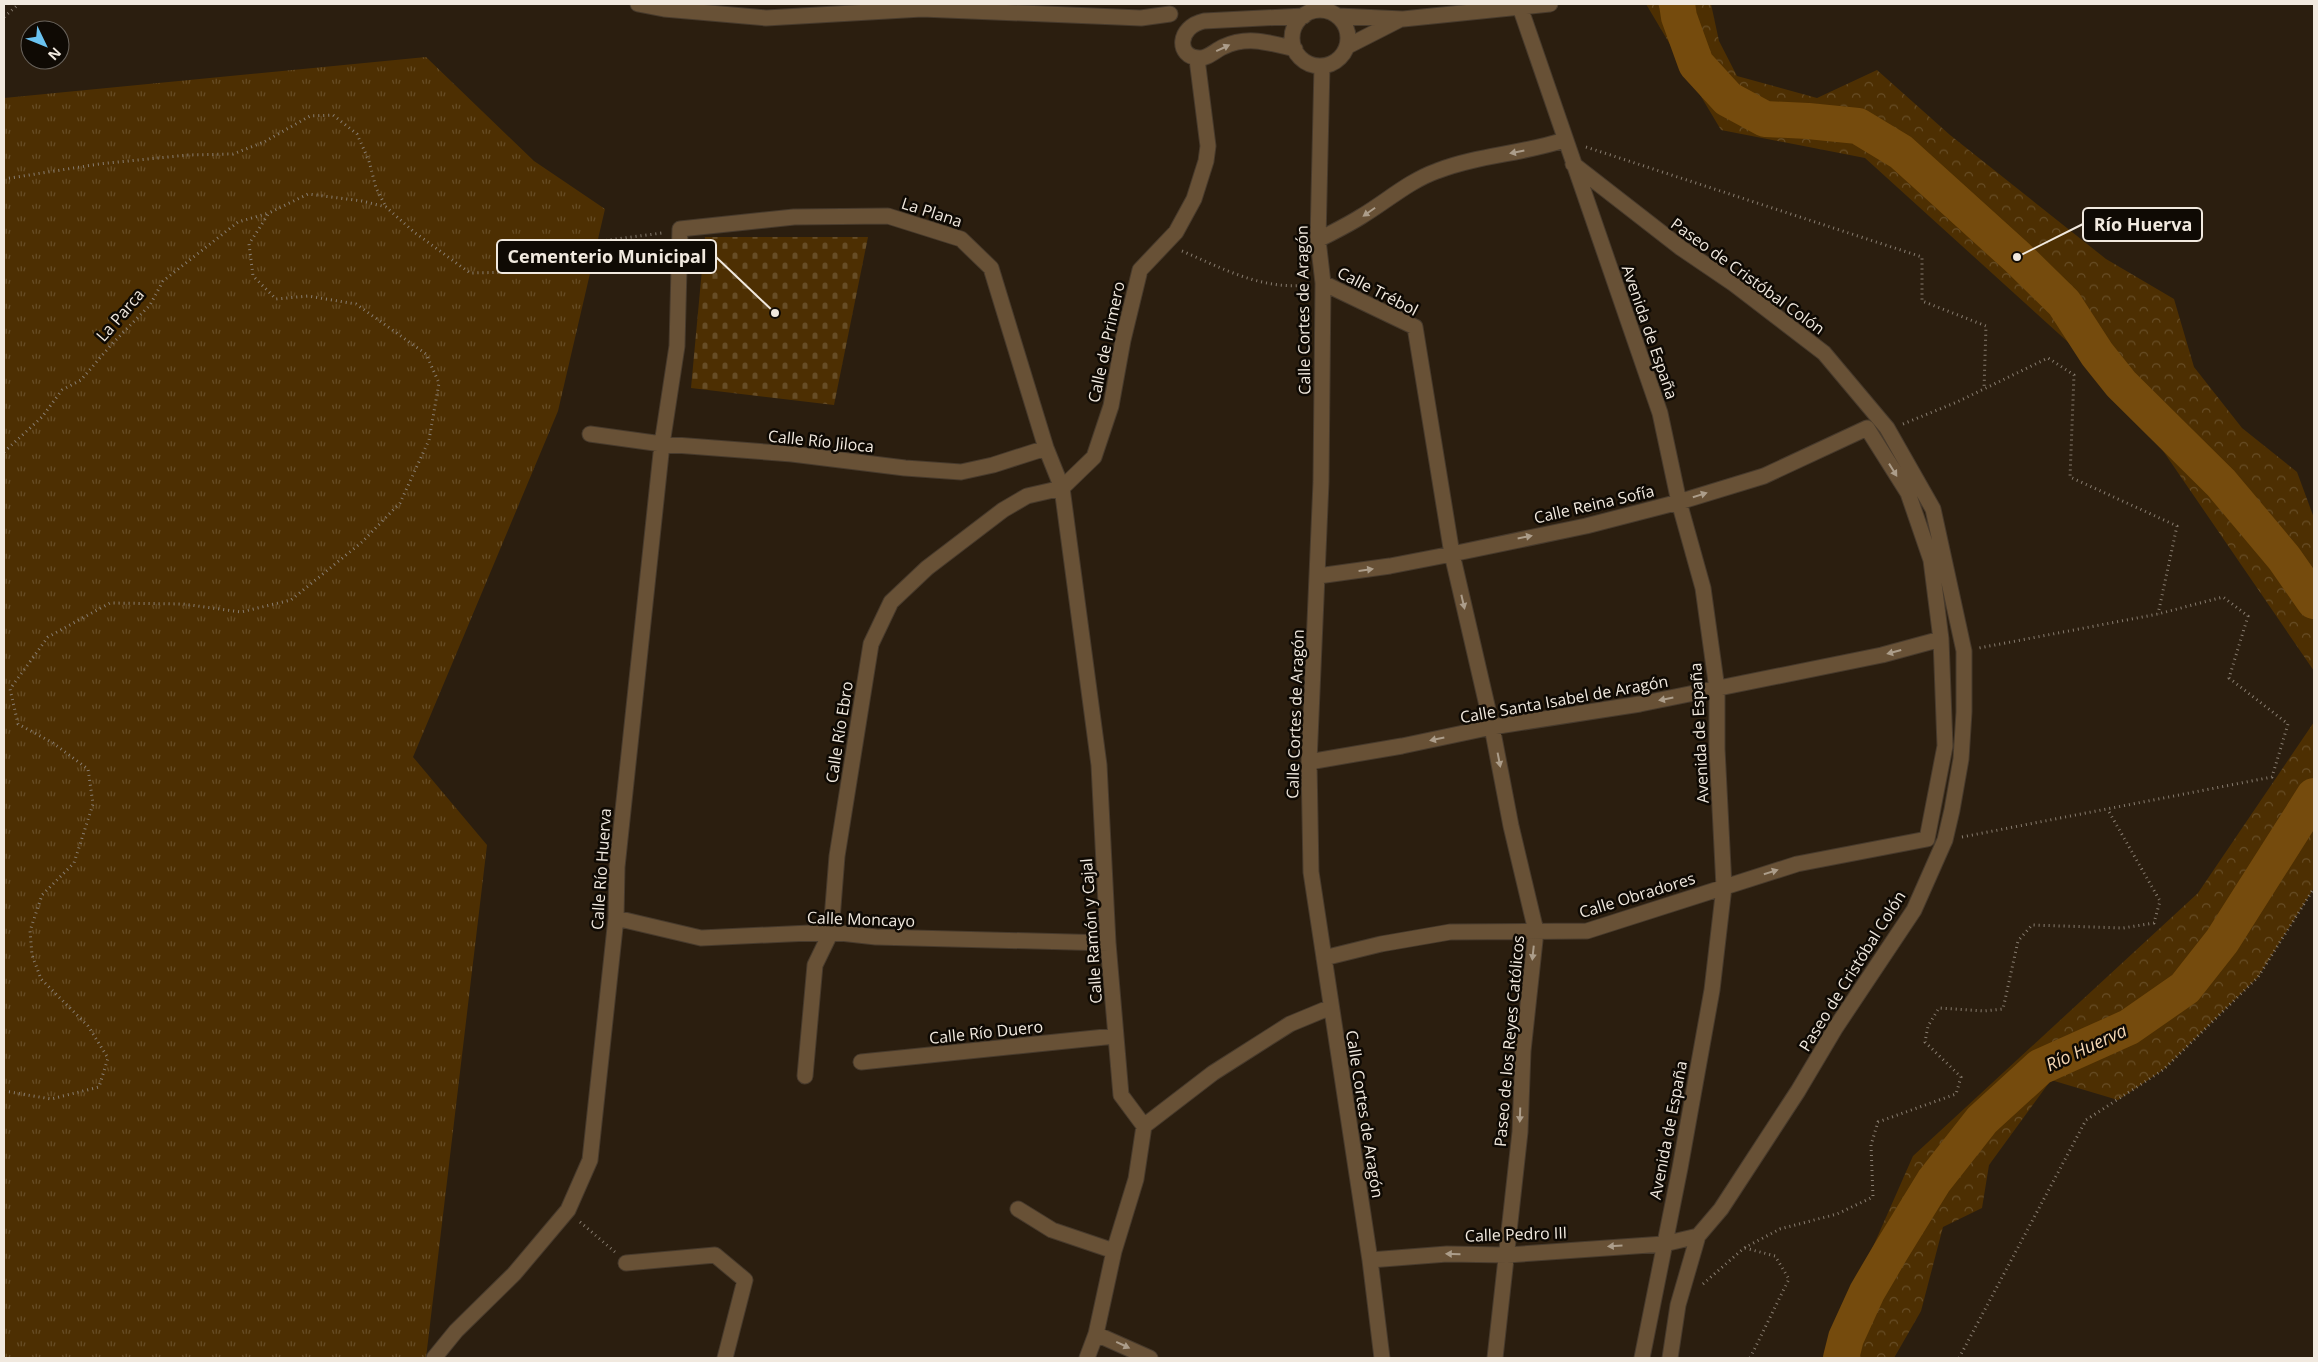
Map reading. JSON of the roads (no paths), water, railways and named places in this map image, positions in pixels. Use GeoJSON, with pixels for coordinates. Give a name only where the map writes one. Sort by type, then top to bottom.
{"type":"FeatureCollection","features":[{"type":"Feature","properties":{"kind":"street"},"geometry":{"type":"LineString","coordinates":[[638,4],[664,9],[766,18],[921,6],[1141,18],[1166,9],[1187,29]]}},
{"type":"Feature","properties":{"kind":"street"},"geometry":{"type":"LineString","coordinates":[[1403,19],[1348,46],[1338,60],[1322,66],[1306,62],[1295,50],[1292,42],[1294,27],[1310,12],[1325,10],[1338,16],[1403,19],[1550,4]]}},
{"type":"Feature","properties":{"kind":"street","name":"Avenida de España"},"geometry":{"type":"LineString","coordinates":[[1520,8],[1572,164],[1660,413],[1679,502],[1703,588],[1717,689],[1717,749],[1724,887],[1712,990],[1680,1168],[1642,1358]]}},
{"type":"Feature","properties":{"kind":"street"},"geometry":{"type":"LineString","coordinates":[[1295,50],[1252,40],[1233,43],[1204,58],[1197,59],[1187,53],[1182,40],[1187,29],[1193,23],[1304,16]]}},
{"type":"Feature","properties":{"kind":"street"},"geometry":{"type":"LineString","coordinates":[[1338,16],[1345,25],[1349,35],[1348,46]]}},
{"type":"Feature","properties":{"kind":"street","name":"Calle de Primero"},"geometry":{"type":"LineString","coordinates":[[1062,488],[1094,457],[1111,406],[1123,340],[1140,270],[1165,244],[1186,216],[1194,199],[1206,161],[1207,130],[1197,59]]}},
{"type":"Feature","properties":{"kind":"street","name":"Calle Cortes de Aragón"},"geometry":{"type":"LineString","coordinates":[[1322,66],[1318,240],[1323,283],[1318,576],[1309,762],[1311,872],[1370,1260],[1382,1358]]}},
{"type":"Feature","properties":{"kind":"street"},"geometry":{"type":"LineString","coordinates":[[1318,240],[1362,216],[1402,188],[1438,170],[1472,160],[1545,147],[1564,140]]}},
{"type":"Feature","properties":{"kind":"street","name":"Paseo de Cristóbal Colón"},"geometry":{"type":"LineString","coordinates":[[1572,164],[1681,248],[1734,284],[1824,353],[1887,428],[1933,509],[1964,651],[1964,712],[1961,759],[1945,840],[1914,910],[1836,1027],[1798,1091],[1721,1208],[1698,1236]]}},
{"type":"Feature","properties":{"kind":"street","name":"La Plana"},"geometry":{"type":"LineString","coordinates":[[680,229],[794,217],[888,216],[961,239],[991,268],[1046,448],[1062,488]]}},
{"type":"Feature","properties":{"kind":"street","name":"Calle Río Huerva"},"geometry":{"type":"LineString","coordinates":[[434,1358],[456,1331],[514,1274],[568,1210],[590,1160],[616,918],[616,867],[662,444],[677,346],[680,229]]}},
{"type":"Feature","properties":{"kind":"street","name":"Calle Trébol"},"geometry":{"type":"LineString","coordinates":[[1323,283],[1415,328],[1452,554]]}},
{"type":"Feature","properties":{"kind":"street","name":"Calle Reina Sofía"},"geometry":{"type":"LineString","coordinates":[[1318,576],[1390,566],[1452,554],[1586,526],[1679,502],[1764,476],[1867,428],[1908,493],[1931,560],[1941,639]]}},
{"type":"Feature","properties":{"kind":"street","name":"Calle Río Jiloca"},"geometry":{"type":"LineString","coordinates":[[590,434],[662,444],[792,454],[905,468],[961,472],[993,465],[1046,448]]}},
{"type":"Feature","properties":{"kind":"street","name":"Calle Río Ebro"},"geometry":{"type":"LineString","coordinates":[[805,1076],[815,965],[831,932],[837,856],[871,644],[891,602],[926,568],[1003,510],[1027,496],[1062,488]]}},
{"type":"Feature","properties":{"kind":"street","name":"Calle Ramón y Cajal"},"geometry":{"type":"LineString","coordinates":[[1062,488],[1099,765],[1108,943],[1121,1095],[1144,1126]]}},
{"type":"Feature","properties":{"kind":"street","name":"Paseo de los Reyes Católicos"},"geometry":{"type":"LineString","coordinates":[[1452,554],[1492,727],[1511,826],[1536,931],[1523,1051],[1520,1132],[1495,1358]]}},
{"type":"Feature","properties":{"kind":"street","name":"Calle Santa Isabel de Aragón"},"geometry":{"type":"LineString","coordinates":[[1309,762],[1402,746],[1492,727],[1640,704],[1882,655],[1941,639]]}},
{"type":"Feature","properties":{"kind":"street","name":"Calle Obradores"},"geometry":{"type":"LineString","coordinates":[[1324,958],[1382,944],[1450,932],[1587,931],[1797,864],[1927,839],[1945,746],[1941,639]]}},
{"type":"Feature","properties":{"kind":"street","name":"Calle Moncayo"},"geometry":{"type":"LineString","coordinates":[[616,918],[701,938],[831,932],[876,937],[1108,943]]}},
{"type":"Feature","properties":{"kind":"street"},"geometry":{"type":"LineString","coordinates":[[1087,1358],[1096,1334],[1114,1251],[1136,1179],[1144,1126],[1229,1063],[1290,1024],[1331,1007]]}},
{"type":"Feature","properties":{"kind":"street","name":"Calle Río Duero"},"geometry":{"type":"LineString","coordinates":[[861,1062],[1115,1036]]}},
{"type":"Feature","properties":{"kind":"street"},"geometry":{"type":"LineString","coordinates":[[1018,1209],[1052,1230],[1114,1251]]}},
{"type":"Feature","properties":{"kind":"street"},"geometry":{"type":"LineString","coordinates":[[1664,1244],[1698,1236],[1678,1305],[1670,1358]]}},
{"type":"Feature","properties":{"kind":"street","name":"Calle Pedro III"},"geometry":{"type":"LineString","coordinates":[[1370,1260],[1447,1254],[1507,1255],[1664,1244]]}},
{"type":"Feature","properties":{"kind":"street"},"geometry":{"type":"LineString","coordinates":[[626,1263],[715,1255],[745,1280],[725,1358]]}},
{"type":"Feature","properties":{"kind":"street"},"geometry":{"type":"LineString","coordinates":[[1096,1334],[1150,1358]]}},
{"type":"Feature","properties":{"kind":"waterway","name":"Río Huerva"},"geometry":{"type":"LineString","coordinates":[[1677,4],[1679,17],[1696,64],[1728,99],[1765,119],[1858,126],[1901,152],[2017,257],[2064,303],[2097,354],[2121,384],[2221,483],[2284,558],[2314,601]]}},
{"type":"Feature","properties":{"kind":"waterway","name":"Río Huerva"},"geometry":{"type":"LineString","coordinates":[[1841,1358],[1846,1338],[1867,1292],[1891,1251],[1934,1181],[1982,1120],[2040,1067],[2129,1027],[2185,988],[2222,941],[2314,796]]}},
{"type":"Feature","properties":{"kind":"place","name":"Río Huerva"},"geometry":{"type":"Point","coordinates":[2017,257]}},
{"type":"Feature","properties":{"kind":"place","name":"Cementerio Municipal"},"geometry":{"type":"Point","coordinates":[775,313]}}]}
